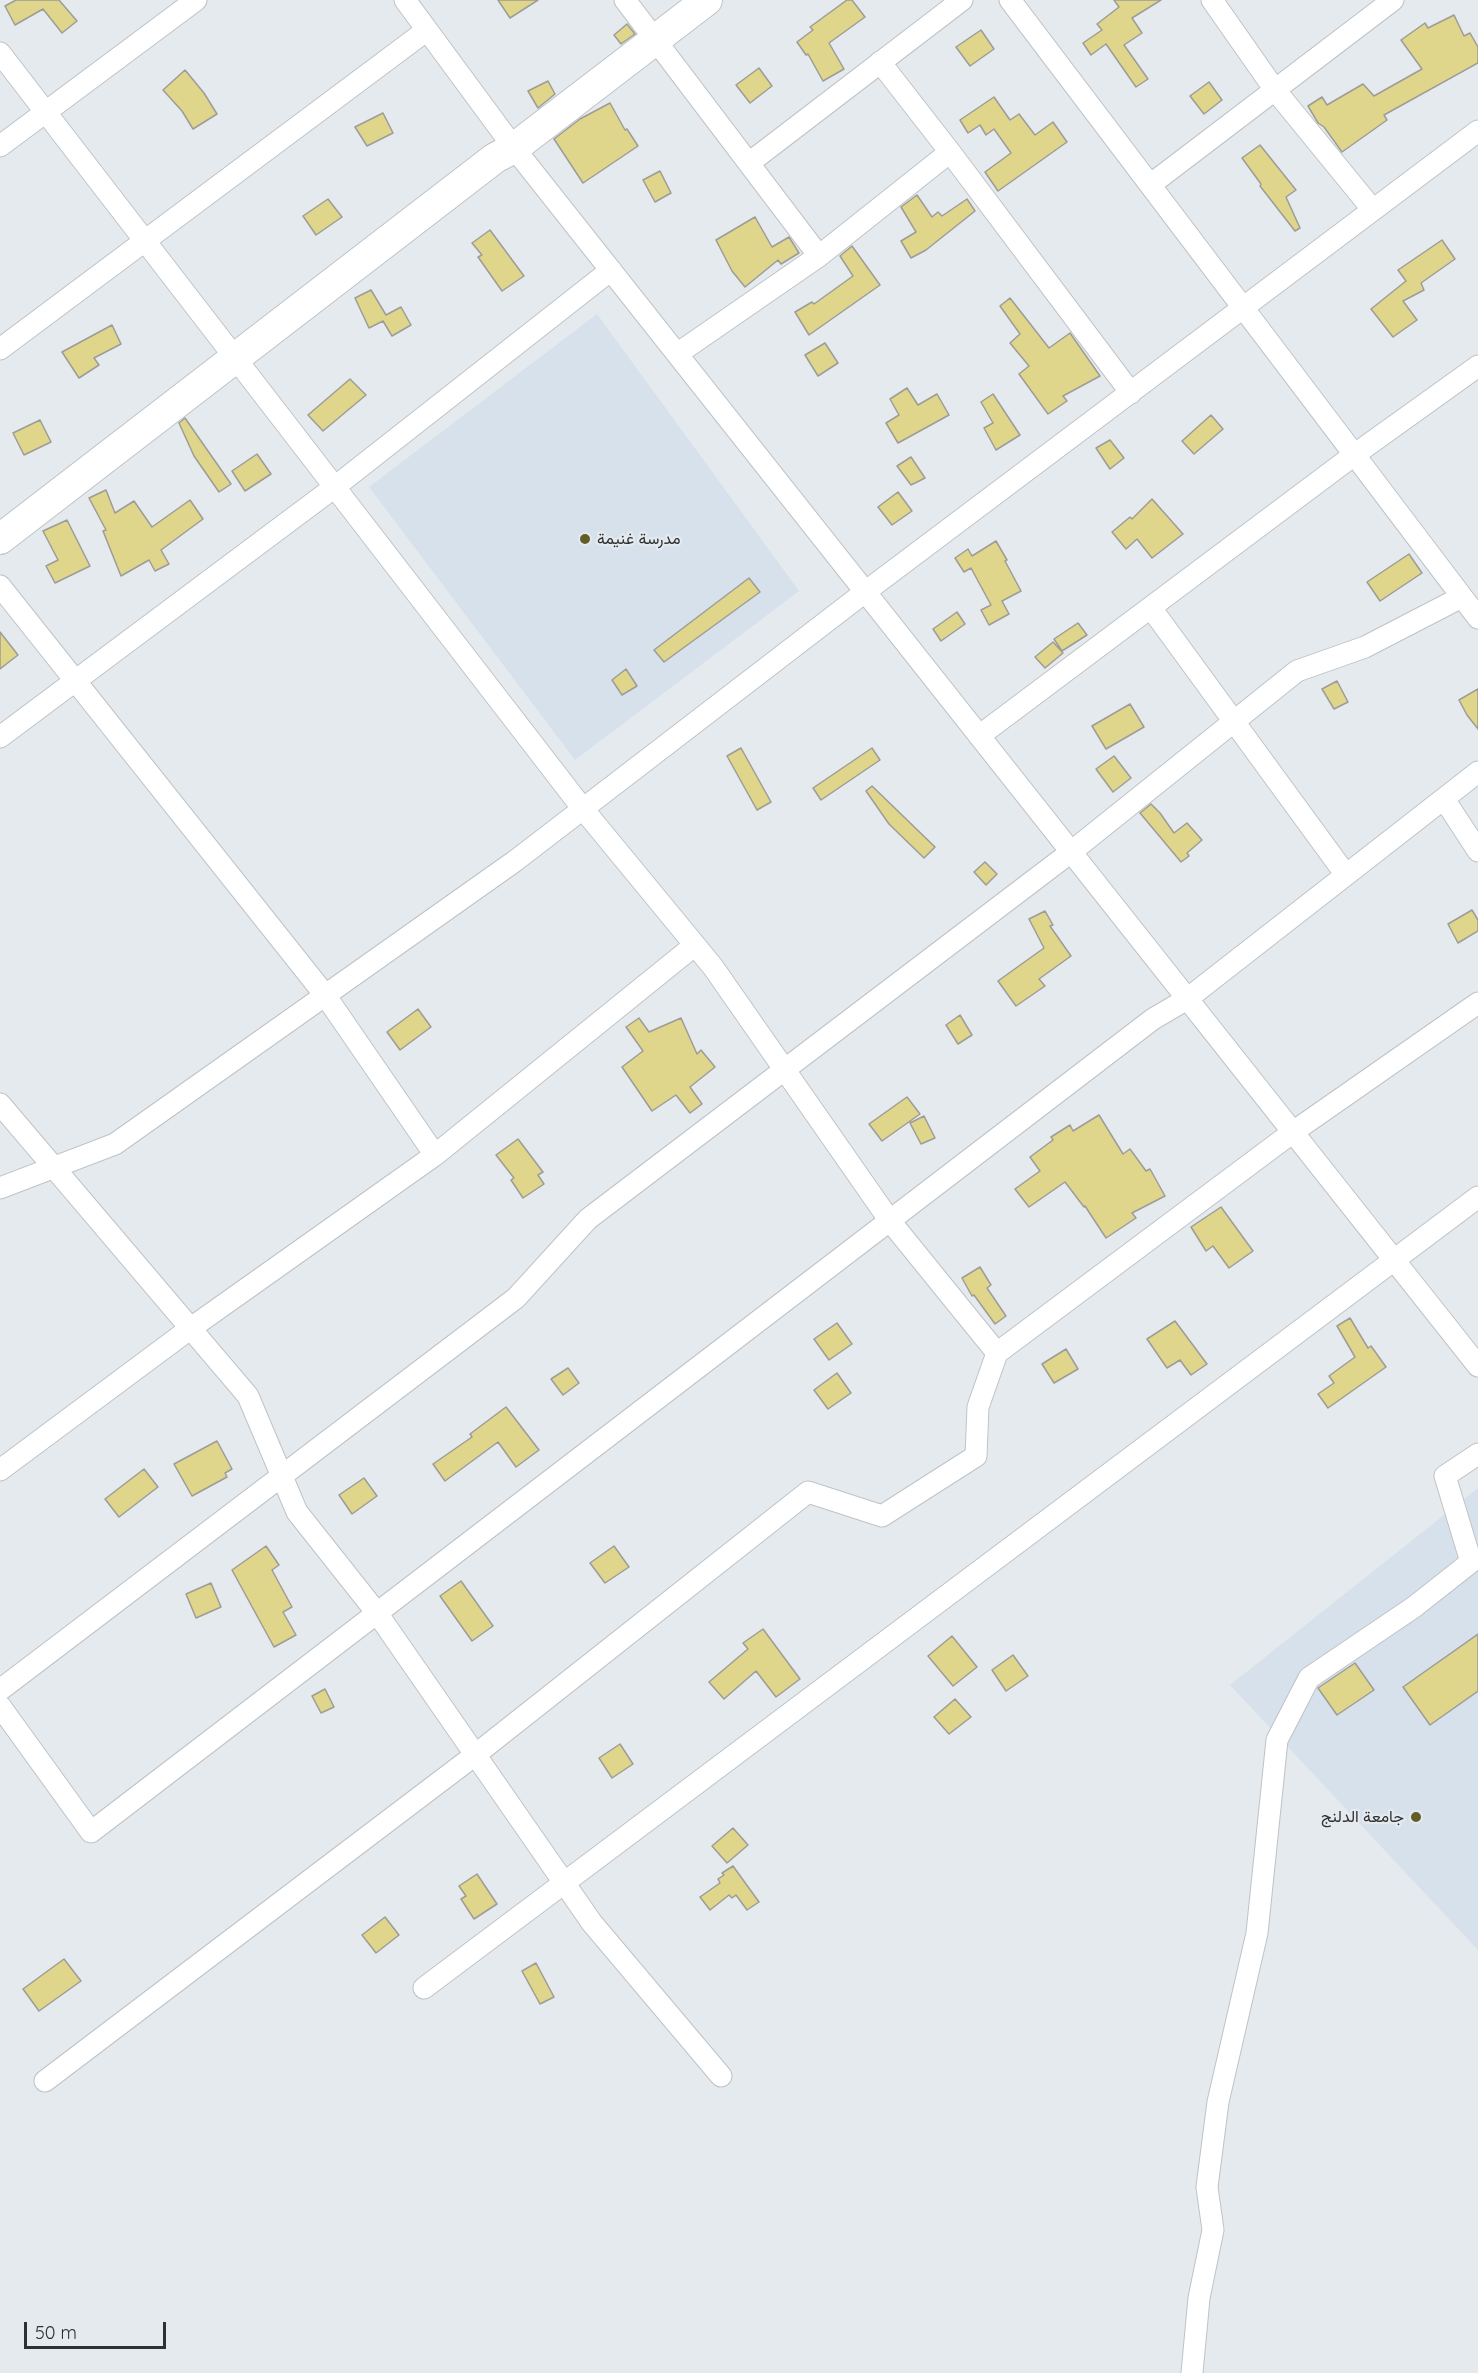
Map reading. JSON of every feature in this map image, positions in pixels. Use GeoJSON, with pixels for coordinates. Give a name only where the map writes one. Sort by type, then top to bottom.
{"type":"FeatureCollection","features":[{"type":"Feature","properties":{"kind":"street"},"geometry":{"type":"LineString","coordinates":[[0,146],[196,0]]}},
{"type":"Feature","properties":{"kind":"street"},"geometry":{"type":"LineString","coordinates":[[405,0],[514,148],[1478,1366]]}},
{"type":"Feature","properties":{"kind":"street"},"geometry":{"type":"LineString","coordinates":[[625,0],[819,256]]}},
{"type":"Feature","properties":{"kind":"street"},"geometry":{"type":"LineString","coordinates":[[0,539],[495,158],[514,148],[707,0]]}},
{"type":"Feature","properties":{"kind":"street"},"geometry":{"type":"LineString","coordinates":[[749,163],[962,0]]}},
{"type":"Feature","properties":{"kind":"street"},"geometry":{"type":"LineString","coordinates":[[1010,0],[1478,618]]}},
{"type":"Feature","properties":{"kind":"street"},"geometry":{"type":"LineString","coordinates":[[1212,0],[1275,90],[1373,210]]}},
{"type":"Feature","properties":{"kind":"street"},"geometry":{"type":"LineString","coordinates":[[1150,185],[1393,0]]}},
{"type":"Feature","properties":{"kind":"street"},"geometry":{"type":"LineString","coordinates":[[0,349],[427,30]]}},
{"type":"Feature","properties":{"kind":"street"},"geometry":{"type":"LineString","coordinates":[[0,53],[583,809],[713,967],[890,1221],[997,1353]]}},
{"type":"Feature","properties":{"kind":"street"},"geometry":{"type":"LineString","coordinates":[[880,62],[1131,393]]}},
{"type":"Feature","properties":{"kind":"street"},"geometry":{"type":"LineString","coordinates":[[0,1188],[115,1144],[515,861],[865,592],[1478,131]]}},
{"type":"Feature","properties":{"kind":"street"},"geometry":{"type":"LineString","coordinates":[[677,354],[819,256],[950,152]]}},
{"type":"Feature","properties":{"kind":"street"},"geometry":{"type":"LineString","coordinates":[[0,736],[336,486],[611,270]]}},
{"type":"Feature","properties":{"kind":"street"},"geometry":{"type":"LineString","coordinates":[[979,736],[1354,455],[1478,366]]}},
{"type":"Feature","properties":{"kind":"street"},"geometry":{"type":"LineString","coordinates":[[0,586],[325,995],[435,1155]]}},
{"type":"Feature","properties":{"kind":"street"},"geometry":{"type":"LineString","coordinates":[[0,1690],[516,1298],[588,1219],[1071,852],[1297,671],[1365,647],[1454,601],[1459,593]]}},
{"type":"Feature","properties":{"kind":"street"},"geometry":{"type":"LineString","coordinates":[[1150,608],[1346,875]]}},
{"type":"Feature","properties":{"kind":"street"},"geometry":{"type":"LineString","coordinates":[[0,1706],[91,1832],[1153,1019],[1187,999],[1478,772]]}},
{"type":"Feature","properties":{"kind":"street"},"geometry":{"type":"LineString","coordinates":[[1444,799],[1478,851]]}},
{"type":"Feature","properties":{"kind":"street"},"geometry":{"type":"LineString","coordinates":[[0,1470],[191,1328],[435,1155],[695,945]]}},
{"type":"Feature","properties":{"kind":"street"},"geometry":{"type":"LineString","coordinates":[[45,2081],[475,1755],[808,1492],[882,1516],[976,1456],[978,1407],[997,1353],[1293,1132],[1478,1003]]}},
{"type":"Feature","properties":{"kind":"street"},"geometry":{"type":"LineString","coordinates":[[0,1104],[249,1396],[297,1512],[376,1613],[592,1923],[721,2076]]}},
{"type":"Feature","properties":{"kind":"street"},"geometry":{"type":"LineString","coordinates":[[424,1988],[1478,1197]]}},
{"type":"Feature","properties":{"kind":"street"},"geometry":{"type":"LineString","coordinates":[[1192,2373],[1199,2298],[1213,2230],[1207,2187],[1218,2102],[1257,1933],[1277,1740],[1309,1678],[1414,1607],[1472,1562],[1445,1476],[1478,1454]]}},
{"type":"Feature","properties":{"kind":"shaded area","name":"مدرسة غنيمة"},"geometry":{"type":"Polygon","coordinates":[[[597,314],[799,591],[575,760],[369,487],[597,314]]]}},
{"type":"Feature","properties":{"kind":"shaded area","name":"جامعة الدلنج"},"geometry":{"type":"Polygon","coordinates":[[[1478,1488],[1478,1950],[1230,1685],[1478,1488]]]}},
{"type":"Feature","properties":{"kind":"building"},"geometry":{"type":"Polygon","coordinates":[[[16,0],[59,0],[77,21],[62,33],[43,9],[15,25],[5,6],[16,0]]]}},
{"type":"Feature","properties":{"kind":"building"},"geometry":{"type":"Polygon","coordinates":[[[498,0],[538,0],[510,18],[498,0]]]}},
{"type":"Feature","properties":{"kind":"building"},"geometry":{"type":"Polygon","coordinates":[[[847,0],[852,0],[865,17],[829,43],[844,69],[823,81],[808,54],[806,55],[797,42],[813,30],[810,27],[847,0]]]}},
{"type":"Feature","properties":{"kind":"building"},"geometry":{"type":"Polygon","coordinates":[[[1114,0],[1161,0],[1132,18],[1142,33],[1124,45],[1148,79],[1136,87],[1106,44],[1091,55],[1083,43],[1102,30],[1097,24],[1119,7],[1114,0]]]}},
{"type":"Feature","properties":{"kind":"building"},"geometry":{"type":"Polygon","coordinates":[[[1454,15],[1464,36],[1470,33],[1478,47],[1478,63],[1384,115],[1387,120],[1342,152],[1324,127],[1318,123],[1308,106],[1322,97],[1327,105],[1363,84],[1374,96],[1422,69],[1401,40],[1425,23],[1428,28],[1454,15]]]}},
{"type":"Feature","properties":{"kind":"building"},"geometry":{"type":"Polygon","coordinates":[[[627,24],[635,34],[621,44],[614,35],[627,24]]]}},
{"type":"Feature","properties":{"kind":"building"},"geometry":{"type":"Polygon","coordinates":[[[981,30],[994,49],[970,66],[956,47],[981,30]]]}},
{"type":"Feature","properties":{"kind":"building"},"geometry":{"type":"Polygon","coordinates":[[[759,68],[772,86],[750,103],[736,85],[759,68]]]}},
{"type":"Feature","properties":{"kind":"building"},"geometry":{"type":"Polygon","coordinates":[[[185,70],[204,93],[217,114],[193,129],[182,111],[163,90],[185,70]]]}},
{"type":"Feature","properties":{"kind":"building"},"geometry":{"type":"Polygon","coordinates":[[[548,81],[555,94],[538,108],[528,91],[548,81]]]}},
{"type":"Feature","properties":{"kind":"building"},"geometry":{"type":"Polygon","coordinates":[[[1209,82],[1222,100],[1204,114],[1190,96],[1209,82]]]}},
{"type":"Feature","properties":{"kind":"building"},"geometry":{"type":"Polygon","coordinates":[[[994,97],[1010,120],[1019,114],[1035,135],[1053,122],[1067,142],[998,191],[985,172],[1011,153],[994,129],[986,135],[980,125],[968,133],[960,120],[994,97]]]}},
{"type":"Feature","properties":{"kind":"building"},"geometry":{"type":"Polygon","coordinates":[[[610,103],[625,130],[627,129],[638,146],[583,183],[554,139],[580,119],[610,103]]]}},
{"type":"Feature","properties":{"kind":"building"},"geometry":{"type":"Polygon","coordinates":[[[383,113],[393,133],[367,146],[355,127],[383,113]]]}},
{"type":"Feature","properties":{"kind":"building"},"geometry":{"type":"Polygon","coordinates":[[[1260,145],[1296,190],[1286,197],[1300,228],[1295,231],[1260,186],[1261,184],[1242,158],[1260,145]]]}},
{"type":"Feature","properties":{"kind":"building"},"geometry":{"type":"Polygon","coordinates":[[[660,171],[671,193],[655,202],[643,180],[660,171]]]}},
{"type":"Feature","properties":{"kind":"building"},"geometry":{"type":"Polygon","coordinates":[[[917,195],[932,217],[938,212],[942,216],[967,199],[975,211],[926,250],[911,258],[901,241],[916,232],[901,207],[917,195]]]}},
{"type":"Feature","properties":{"kind":"building"},"geometry":{"type":"Polygon","coordinates":[[[328,199],[342,217],[316,235],[303,216],[328,199]]]}},
{"type":"Feature","properties":{"kind":"building"},"geometry":{"type":"Polygon","coordinates":[[[755,217],[772,247],[789,237],[799,253],[781,264],[778,260],[745,287],[732,271],[716,240],[755,217]]]}},
{"type":"Feature","properties":{"kind":"building"},"geometry":{"type":"Polygon","coordinates":[[[490,230],[524,276],[502,291],[478,257],[482,255],[472,243],[490,230]]]}},
{"type":"Feature","properties":{"kind":"building"},"geometry":{"type":"Polygon","coordinates":[[[1442,240],[1455,259],[1421,283],[1424,290],[1403,301],[1417,320],[1393,337],[1371,309],[1406,281],[1398,270],[1442,240]]]}},
{"type":"Feature","properties":{"kind":"building"},"geometry":{"type":"Polygon","coordinates":[[[852,246],[880,285],[809,335],[795,312],[812,302],[814,304],[853,276],[840,256],[852,246]]]}},
{"type":"Feature","properties":{"kind":"building"},"geometry":{"type":"Polygon","coordinates":[[[371,290],[386,315],[401,307],[411,325],[392,336],[383,321],[369,328],[355,298],[371,290]]]}},
{"type":"Feature","properties":{"kind":"building"},"geometry":{"type":"Polygon","coordinates":[[[1010,298],[1049,348],[1070,333],[1100,376],[1063,396],[1067,401],[1048,414],[1019,374],[1029,366],[1010,343],[1020,334],[1000,306],[1010,298]]]}},
{"type":"Feature","properties":{"kind":"building"},"geometry":{"type":"Polygon","coordinates":[[[112,325],[121,344],[94,358],[99,365],[79,378],[62,352],[112,325]]]}},
{"type":"Feature","properties":{"kind":"building"},"geometry":{"type":"Polygon","coordinates":[[[825,343],[838,363],[818,376],[805,355],[825,343]]]}},
{"type":"Feature","properties":{"kind":"building"},"geometry":{"type":"Polygon","coordinates":[[[350,379],[366,395],[323,431],[308,415],[350,379]]]}},
{"type":"Feature","properties":{"kind":"building"},"geometry":{"type":"Polygon","coordinates":[[[907,388],[918,405],[937,394],[949,415],[898,443],[886,423],[899,415],[890,399],[907,388]]]}},
{"type":"Feature","properties":{"kind":"building"},"geometry":{"type":"Polygon","coordinates":[[[993,394],[1020,435],[996,450],[984,428],[993,423],[981,402],[993,394]]]}},
{"type":"Feature","properties":{"kind":"building"},"geometry":{"type":"Polygon","coordinates":[[[1211,415],[1223,429],[1194,454],[1182,441],[1211,415]]]}},
{"type":"Feature","properties":{"kind":"building"},"geometry":{"type":"Polygon","coordinates":[[[185,418],[231,484],[219,492],[194,456],[179,423],[185,418]]]}},
{"type":"Feature","properties":{"kind":"building"},"geometry":{"type":"Polygon","coordinates":[[[40,420],[51,442],[24,455],[13,433],[40,420]]]}},
{"type":"Feature","properties":{"kind":"building"},"geometry":{"type":"Polygon","coordinates":[[[1110,440],[1124,458],[1110,469],[1096,448],[1110,440]]]}},
{"type":"Feature","properties":{"kind":"building"},"geometry":{"type":"Polygon","coordinates":[[[257,454],[271,474],[245,491],[232,471],[257,454]]]}},
{"type":"Feature","properties":{"kind":"building"},"geometry":{"type":"Polygon","coordinates":[[[911,457],[925,478],[911,485],[897,466],[911,457]]]}},
{"type":"Feature","properties":{"kind":"building"},"geometry":{"type":"Polygon","coordinates":[[[106,490],[115,513],[134,501],[152,527],[190,500],[203,519],[161,550],[169,564],[155,571],[149,560],[121,576],[103,531],[106,530],[89,498],[106,490]]]}},
{"type":"Feature","properties":{"kind":"building"},"geometry":{"type":"Polygon","coordinates":[[[898,492],[912,511],[892,525],[878,507],[898,492]]]}},
{"type":"Feature","properties":{"kind":"building"},"geometry":{"type":"Polygon","coordinates":[[[1152,499],[1183,534],[1152,558],[1137,539],[1126,549],[1112,532],[1130,517],[1132,519],[1152,499]]]}},
{"type":"Feature","properties":{"kind":"building"},"geometry":{"type":"Polygon","coordinates":[[[67,520],[90,566],[55,583],[46,566],[58,560],[43,531],[67,520]]]}},
{"type":"Feature","properties":{"kind":"building"},"geometry":{"type":"Polygon","coordinates":[[[996,541],[1021,591],[1002,601],[1009,614],[989,625],[981,610],[991,605],[971,568],[964,572],[955,558],[968,549],[972,556],[996,541]]]}},
{"type":"Feature","properties":{"kind":"building"},"geometry":{"type":"Polygon","coordinates":[[[1409,554],[1422,573],[1380,601],[1367,582],[1409,554]]]}},
{"type":"Feature","properties":{"kind":"building"},"geometry":{"type":"Polygon","coordinates":[[[749,578],[760,592],[664,662],[654,650],[749,578]]]}},
{"type":"Feature","properties":{"kind":"building"},"geometry":{"type":"Polygon","coordinates":[[[957,612],[965,624],[941,641],[933,629],[957,612]]]}},
{"type":"Feature","properties":{"kind":"building"},"geometry":{"type":"Polygon","coordinates":[[[1078,623],[1087,635],[1062,651],[1054,639],[1078,623]]]}},
{"type":"Feature","properties":{"kind":"building"},"geometry":{"type":"Polygon","coordinates":[[[0,632],[18,655],[0,669],[0,632]]]}},
{"type":"Feature","properties":{"kind":"building"},"geometry":{"type":"Polygon","coordinates":[[[1053,642],[1063,653],[1045,668],[1035,657],[1053,642]]]}},
{"type":"Feature","properties":{"kind":"building"},"geometry":{"type":"Polygon","coordinates":[[[626,669],[637,686],[622,695],[612,680],[626,669]]]}},
{"type":"Feature","properties":{"kind":"building"},"geometry":{"type":"Polygon","coordinates":[[[1337,681],[1348,702],[1334,709],[1322,689],[1337,681]]]}},
{"type":"Feature","properties":{"kind":"building"},"geometry":{"type":"Polygon","coordinates":[[[1478,689],[1478,729],[1459,700],[1478,689]]]}},
{"type":"Feature","properties":{"kind":"building"},"geometry":{"type":"Polygon","coordinates":[[[1130,704],[1144,727],[1106,749],[1092,726],[1130,704]]]}},
{"type":"Feature","properties":{"kind":"building"},"geometry":{"type":"Polygon","coordinates":[[[741,748],[771,802],[757,810],[727,756],[741,748]]]}},
{"type":"Feature","properties":{"kind":"building"},"geometry":{"type":"Polygon","coordinates":[[[872,748],[880,760],[821,800],[813,788],[872,748]]]}},
{"type":"Feature","properties":{"kind":"building"},"geometry":{"type":"Polygon","coordinates":[[[1114,756],[1131,778],[1113,792],[1096,769],[1114,756]]]}},
{"type":"Feature","properties":{"kind":"building"},"geometry":{"type":"Polygon","coordinates":[[[872,786],[935,847],[924,858],[889,824],[866,791],[872,786]]]}},
{"type":"Feature","properties":{"kind":"building"},"geometry":{"type":"Polygon","coordinates":[[[1151,804],[1174,833],[1187,823],[1202,840],[1187,853],[1189,856],[1181,862],[1140,813],[1151,804]]]}},
{"type":"Feature","properties":{"kind":"building"},"geometry":{"type":"Polygon","coordinates":[[[985,862],[997,874],[986,885],[974,872],[985,862]]]}},
{"type":"Feature","properties":{"kind":"building"},"geometry":{"type":"Polygon","coordinates":[[[1472,910],[1478,920],[1478,931],[1458,943],[1448,924],[1472,910]]]}},
{"type":"Feature","properties":{"kind":"building"},"geometry":{"type":"Polygon","coordinates":[[[1045,911],[1053,925],[1050,926],[1071,956],[1039,979],[1045,986],[1016,1006],[998,981],[1044,948],[1029,919],[1045,911]]]}},
{"type":"Feature","properties":{"kind":"building"},"geometry":{"type":"Polygon","coordinates":[[[418,1009],[431,1027],[400,1050],[387,1032],[418,1009]]]}},
{"type":"Feature","properties":{"kind":"building"},"geometry":{"type":"Polygon","coordinates":[[[960,1015],[972,1035],[958,1044],[946,1025],[960,1015]]]}},
{"type":"Feature","properties":{"kind":"building"},"geometry":{"type":"Polygon","coordinates":[[[639,1018],[649,1032],[681,1018],[697,1054],[701,1050],[715,1067],[690,1087],[702,1104],[690,1113],[676,1095],[652,1111],[622,1067],[643,1051],[626,1027],[639,1018]]]}},
{"type":"Feature","properties":{"kind":"building"},"geometry":{"type":"Polygon","coordinates":[[[907,1097],[920,1114],[882,1141],[869,1124],[907,1097]]]}},
{"type":"Feature","properties":{"kind":"building"},"geometry":{"type":"Polygon","coordinates":[[[1099,1115],[1123,1154],[1130,1149],[1146,1171],[1150,1169],[1165,1196],[1132,1213],[1136,1218],[1106,1238],[1085,1206],[1065,1182],[1029,1207],[1015,1189],[1040,1171],[1030,1157],[1053,1140],[1051,1137],[1070,1125],[1073,1131],[1099,1115]]]}},
{"type":"Feature","properties":{"kind":"building"},"geometry":{"type":"Polygon","coordinates":[[[924,1116],[935,1138],[921,1144],[910,1123],[924,1116]]]}},
{"type":"Feature","properties":{"kind":"building"},"geometry":{"type":"Polygon","coordinates":[[[518,1139],[543,1172],[538,1175],[544,1184],[523,1198],[511,1180],[514,1178],[496,1155],[518,1139]]]}},
{"type":"Feature","properties":{"kind":"building"},"geometry":{"type":"Polygon","coordinates":[[[1221,1207],[1253,1251],[1229,1268],[1213,1246],[1206,1251],[1191,1227],[1221,1207]]]}},
{"type":"Feature","properties":{"kind":"building"},"geometry":{"type":"Polygon","coordinates":[[[980,1267],[991,1285],[987,1288],[1006,1316],[995,1324],[974,1295],[972,1296],[962,1278],[980,1267]]]}},
{"type":"Feature","properties":{"kind":"building"},"geometry":{"type":"Polygon","coordinates":[[[1350,1318],[1368,1348],[1371,1346],[1386,1367],[1328,1408],[1318,1394],[1334,1383],[1329,1376],[1355,1357],[1337,1326],[1350,1318]]]}},
{"type":"Feature","properties":{"kind":"building"},"geometry":{"type":"Polygon","coordinates":[[[1175,1321],[1207,1364],[1191,1375],[1180,1360],[1167,1368],[1147,1339],[1175,1321]]]}},
{"type":"Feature","properties":{"kind":"building"},"geometry":{"type":"Polygon","coordinates":[[[837,1323],[852,1344],[829,1360],[814,1339],[837,1323]]]}},
{"type":"Feature","properties":{"kind":"building"},"geometry":{"type":"Polygon","coordinates":[[[1066,1349],[1078,1369],[1054,1383],[1042,1364],[1066,1349]]]}},
{"type":"Feature","properties":{"kind":"building"},"geometry":{"type":"Polygon","coordinates":[[[568,1368],[579,1383],[563,1395],[551,1379],[568,1368]]]}},
{"type":"Feature","properties":{"kind":"building"},"geometry":{"type":"Polygon","coordinates":[[[837,1373],[851,1393],[828,1409],[814,1390],[837,1373]]]}},
{"type":"Feature","properties":{"kind":"building"},"geometry":{"type":"Polygon","coordinates":[[[506,1407],[539,1450],[516,1467],[498,1442],[445,1481],[433,1464],[472,1437],[470,1434],[506,1407]]]}},
{"type":"Feature","properties":{"kind":"building"},"geometry":{"type":"Polygon","coordinates":[[[217,1441],[232,1469],[225,1473],[227,1477],[192,1496],[174,1464],[217,1441]]]}},
{"type":"Feature","properties":{"kind":"building"},"geometry":{"type":"Polygon","coordinates":[[[144,1469],[158,1487],[119,1517],[105,1499],[144,1469]]]}},
{"type":"Feature","properties":{"kind":"building"},"geometry":{"type":"Polygon","coordinates":[[[364,1478],[377,1496],[352,1514],[339,1495],[364,1478]]]}},
{"type":"Feature","properties":{"kind":"building"},"geometry":{"type":"Polygon","coordinates":[[[266,1546],[279,1565],[272,1570],[292,1607],[283,1612],[296,1635],[274,1647],[232,1570],[266,1546]]]}},
{"type":"Feature","properties":{"kind":"building"},"geometry":{"type":"Polygon","coordinates":[[[614,1546],[629,1567],[605,1583],[590,1563],[614,1546]]]}},
{"type":"Feature","properties":{"kind":"building"},"geometry":{"type":"Polygon","coordinates":[[[461,1581],[493,1626],[472,1641],[440,1596],[461,1581]]]}},
{"type":"Feature","properties":{"kind":"building"},"geometry":{"type":"Polygon","coordinates":[[[211,1583],[221,1607],[196,1618],[186,1594],[211,1583]]]}},
{"type":"Feature","properties":{"kind":"building"},"geometry":{"type":"Polygon","coordinates":[[[763,1629],[800,1679],[776,1697],[756,1671],[724,1699],[709,1682],[748,1649],[743,1643],[763,1629]]]}},
{"type":"Feature","properties":{"kind":"building"},"geometry":{"type":"Polygon","coordinates":[[[1478,1634],[1478,1691],[1430,1725],[1403,1687],[1478,1634]]]}},
{"type":"Feature","properties":{"kind":"building"},"geometry":{"type":"Polygon","coordinates":[[[952,1636],[977,1667],[953,1686],[928,1656],[952,1636]]]}},
{"type":"Feature","properties":{"kind":"building"},"geometry":{"type":"Polygon","coordinates":[[[1013,1655],[1028,1676],[1006,1691],[992,1670],[1013,1655]]]}},
{"type":"Feature","properties":{"kind":"building"},"geometry":{"type":"Polygon","coordinates":[[[1355,1663],[1374,1690],[1337,1715],[1318,1688],[1355,1663]]]}},
{"type":"Feature","properties":{"kind":"building"},"geometry":{"type":"Polygon","coordinates":[[[325,1689],[334,1707],[321,1713],[312,1696],[325,1689]]]}},
{"type":"Feature","properties":{"kind":"building"},"geometry":{"type":"Polygon","coordinates":[[[955,1699],[971,1717],[949,1734],[934,1717],[955,1699]]]}},
{"type":"Feature","properties":{"kind":"building"},"geometry":{"type":"Polygon","coordinates":[[[620,1744],[633,1764],[612,1778],[599,1758],[620,1744]]]}},
{"type":"Feature","properties":{"kind":"building"},"geometry":{"type":"Polygon","coordinates":[[[733,1828],[748,1845],[727,1863],[712,1846],[733,1828]]]}},
{"type":"Feature","properties":{"kind":"building"},"geometry":{"type":"Polygon","coordinates":[[[733,1866],[759,1902],[747,1910],[736,1895],[732,1898],[729,1895],[710,1910],[700,1897],[720,1883],[718,1879],[724,1875],[722,1873],[733,1866]]]}},
{"type":"Feature","properties":{"kind":"building"},"geometry":{"type":"Polygon","coordinates":[[[477,1874],[497,1904],[474,1919],[461,1899],[466,1896],[459,1886],[477,1874]]]}},
{"type":"Feature","properties":{"kind":"building"},"geometry":{"type":"Polygon","coordinates":[[[385,1917],[399,1935],[376,1953],[362,1935],[385,1917]]]}},
{"type":"Feature","properties":{"kind":"building"},"geometry":{"type":"Polygon","coordinates":[[[64,1959],[81,1981],[39,2011],[23,1989],[64,1959]]]}},
{"type":"Feature","properties":{"kind":"building"},"geometry":{"type":"Polygon","coordinates":[[[536,1963],[554,1997],[540,2004],[522,1971],[536,1963]]]}},
{"type":"Feature","properties":{"kind":"place","name":"مدرسة غنيمة"},"geometry":{"type":"Point","coordinates":[585,539]}},
{"type":"Feature","properties":{"kind":"place","name":"جامعة الدلنج"},"geometry":{"type":"Point","coordinates":[1416,1817]}}]}
